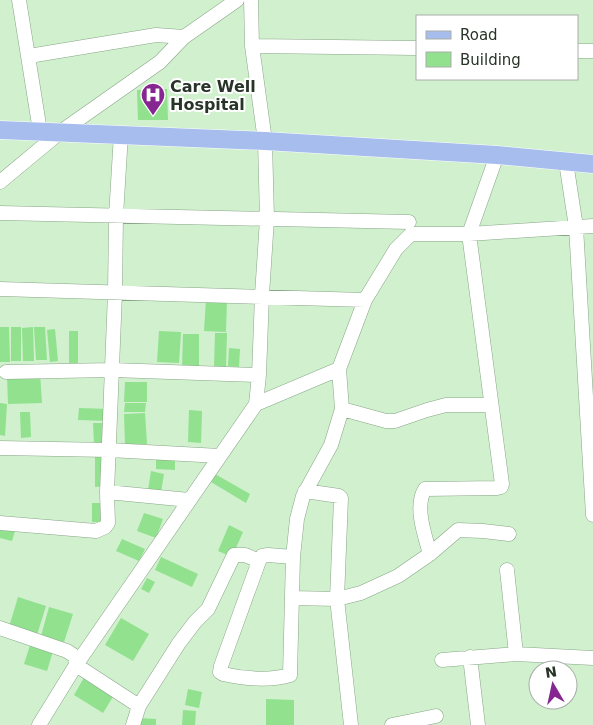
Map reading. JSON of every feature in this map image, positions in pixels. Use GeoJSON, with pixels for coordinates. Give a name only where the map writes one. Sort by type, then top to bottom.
{"type":"FeatureCollection","features":[{"type":"Feature","properties":{"kind":"main road"},"geometry":{"type":"LineString","coordinates":[[0,130],[265,141],[498,155],[593,164]]}},
{"type":"Feature","properties":{"kind":"street"},"geometry":{"type":"LineString","coordinates":[[18,0],[29,56],[40,131]]}},
{"type":"Feature","properties":{"kind":"street"},"geometry":{"type":"LineString","coordinates":[[0,182],[59,133],[160,62],[184,37],[238,0]]}},
{"type":"Feature","properties":{"kind":"street"},"geometry":{"type":"LineString","coordinates":[[39,725],[76,665],[256,404],[267,219],[265,141],[252,46],[251,0]]}},
{"type":"Feature","properties":{"kind":"street"},"geometry":{"type":"LineString","coordinates":[[29,56],[156,35],[184,37]]}},
{"type":"Feature","properties":{"kind":"street"},"geometry":{"type":"LineString","coordinates":[[252,46],[416,48]]}},
{"type":"Feature","properties":{"kind":"street"},"geometry":{"type":"LineString","coordinates":[[578,51],[593,51]]}},
{"type":"Feature","properties":{"kind":"street"},"geometry":{"type":"LineString","coordinates":[[0,523],[96,532],[108,523],[107,492],[115,293],[116,216],[121,134]]}},
{"type":"Feature","properties":{"kind":"street"},"geometry":{"type":"LineString","coordinates":[[430,554],[420,518],[422,493],[425,489],[501,487],[502,484],[469,234],[498,155]]}},
{"type":"Feature","properties":{"kind":"street"},"geometry":{"type":"LineString","coordinates":[[566,162],[576,227],[593,515]]}},
{"type":"Feature","properties":{"kind":"street"},"geometry":{"type":"LineString","coordinates":[[0,213],[409,222]]}},
{"type":"Feature","properties":{"kind":"street"},"geometry":{"type":"LineString","coordinates":[[293,557],[262,556],[220,672],[231,676],[249,678],[275,678],[290,675],[293,557],[297,520],[305,491],[331,445],[342,409],[339,369],[365,300],[396,249],[411,234],[469,234],[593,226]]}},
{"type":"Feature","properties":{"kind":"street"},"geometry":{"type":"LineString","coordinates":[[0,289],[262,295],[365,300]]}},
{"type":"Feature","properties":{"kind":"street"},"geometry":{"type":"LineString","coordinates":[[256,404],[339,369]]}},
{"type":"Feature","properties":{"kind":"street"},"geometry":{"type":"LineString","coordinates":[[6,372],[112,370],[259,375]]}},
{"type":"Feature","properties":{"kind":"street"},"geometry":{"type":"LineString","coordinates":[[342,409],[386,421],[395,421],[427,410],[446,406],[468,404],[491,405]]}},
{"type":"Feature","properties":{"kind":"street"},"geometry":{"type":"LineString","coordinates":[[0,448],[109,450],[220,456]]}},
{"type":"Feature","properties":{"kind":"street"},"geometry":{"type":"LineString","coordinates":[[305,491],[339,496],[341,498],[337,599],[351,725]]}},
{"type":"Feature","properties":{"kind":"street"},"geometry":{"type":"LineString","coordinates":[[107,492],[189,500]]}},
{"type":"Feature","properties":{"kind":"street"},"geometry":{"type":"LineString","coordinates":[[292,598],[337,599],[361,593],[398,576],[430,554],[458,530],[509,534]]}},
{"type":"Feature","properties":{"kind":"street"},"geometry":{"type":"LineString","coordinates":[[134,725],[139,706],[179,643],[208,609],[234,555],[240,554],[259,561]]}},
{"type":"Feature","properties":{"kind":"street"},"geometry":{"type":"LineString","coordinates":[[507,570],[516,654]]}},
{"type":"Feature","properties":{"kind":"street"},"geometry":{"type":"LineString","coordinates":[[0,628],[67,651],[76,657],[76,665]]}},
{"type":"Feature","properties":{"kind":"street"},"geometry":{"type":"LineString","coordinates":[[442,660],[516,654],[593,658]]}},
{"type":"Feature","properties":{"kind":"street"},"geometry":{"type":"LineString","coordinates":[[470,657],[478,725]]}},
{"type":"Feature","properties":{"kind":"street"},"geometry":{"type":"LineString","coordinates":[[76,665],[139,706]]}},
{"type":"Feature","properties":{"kind":"street"},"geometry":{"type":"LineString","coordinates":[[392,725],[436,716]]}},
{"type":"Feature","properties":{"kind":"building"},"geometry":{"type":"Polygon","coordinates":[[[167,89],[168,120],[138,120],[137,90],[167,89]]]}},
{"type":"Feature","properties":{"kind":"building"},"geometry":{"type":"Polygon","coordinates":[[[206,299],[227,300],[226,332],[204,331],[206,299]]]}},
{"type":"Feature","properties":{"kind":"building"},"geometry":{"type":"Polygon","coordinates":[[[0,327],[9,327],[10,362],[0,362],[0,327]]]}},
{"type":"Feature","properties":{"kind":"building"},"geometry":{"type":"Polygon","coordinates":[[[11,327],[21,327],[21,361],[11,361],[11,327]]]}},
{"type":"Feature","properties":{"kind":"building"},"geometry":{"type":"Polygon","coordinates":[[[33,327],[34,361],[23,361],[22,328],[33,327]]]}},
{"type":"Feature","properties":{"kind":"building"},"geometry":{"type":"Polygon","coordinates":[[[34,327],[45,327],[47,360],[36,360],[34,327]]]}},
{"type":"Feature","properties":{"kind":"building"},"geometry":{"type":"Polygon","coordinates":[[[55,329],[58,361],[50,362],[47,330],[55,329]]]}},
{"type":"Feature","properties":{"kind":"building"},"geometry":{"type":"Polygon","coordinates":[[[69,331],[78,331],[78,363],[69,363],[69,331]]]}},
{"type":"Feature","properties":{"kind":"building"},"geometry":{"type":"Polygon","coordinates":[[[159,331],[181,332],[179,363],[157,362],[159,331]]]}},
{"type":"Feature","properties":{"kind":"building"},"geometry":{"type":"Polygon","coordinates":[[[215,333],[227,333],[226,367],[214,367],[215,333]]]}},
{"type":"Feature","properties":{"kind":"building"},"geometry":{"type":"Polygon","coordinates":[[[183,334],[199,334],[199,368],[182,367],[183,334]]]}},
{"type":"Feature","properties":{"kind":"building"},"geometry":{"type":"Polygon","coordinates":[[[229,348],[240,349],[239,367],[228,366],[229,348]]]}},
{"type":"Feature","properties":{"kind":"building"},"geometry":{"type":"Polygon","coordinates":[[[40,373],[42,403],[8,404],[7,375],[40,373]]]}},
{"type":"Feature","properties":{"kind":"building"},"geometry":{"type":"Polygon","coordinates":[[[125,382],[147,382],[147,402],[124,402],[125,382]]]}},
{"type":"Feature","properties":{"kind":"building"},"geometry":{"type":"Polygon","coordinates":[[[0,403],[7,404],[5,436],[0,435],[0,403]]]}},
{"type":"Feature","properties":{"kind":"building"},"geometry":{"type":"Polygon","coordinates":[[[125,403],[146,403],[145,412],[124,412],[125,403]]]}},
{"type":"Feature","properties":{"kind":"building"},"geometry":{"type":"Polygon","coordinates":[[[79,408],[109,409],[108,421],[78,420],[79,408]]]}},
{"type":"Feature","properties":{"kind":"building"},"geometry":{"type":"Polygon","coordinates":[[[189,410],[202,411],[201,443],[188,442],[189,410]]]}},
{"type":"Feature","properties":{"kind":"building"},"geometry":{"type":"Polygon","coordinates":[[[20,412],[30,412],[31,437],[21,438],[20,412]]]}},
{"type":"Feature","properties":{"kind":"building"},"geometry":{"type":"Polygon","coordinates":[[[145,413],[147,444],[125,445],[124,414],[145,413]]]}},
{"type":"Feature","properties":{"kind":"building"},"geometry":{"type":"Polygon","coordinates":[[[93,423],[105,423],[106,443],[94,444],[93,423]]]}},
{"type":"Feature","properties":{"kind":"building"},"geometry":{"type":"Polygon","coordinates":[[[95,452],[105,452],[106,486],[95,487],[95,452]]]}},
{"type":"Feature","properties":{"kind":"building"},"geometry":{"type":"Polygon","coordinates":[[[156,454],[175,455],[175,470],[156,469],[156,454]]]}},
{"type":"Feature","properties":{"kind":"building"},"geometry":{"type":"Polygon","coordinates":[[[151,471],[164,474],[161,492],[148,490],[151,471]]]}},
{"type":"Feature","properties":{"kind":"building"},"geometry":{"type":"Polygon","coordinates":[[[215,474],[250,494],[246,503],[211,482],[215,474]]]}},
{"type":"Feature","properties":{"kind":"building"},"geometry":{"type":"Polygon","coordinates":[[[92,503],[106,503],[106,522],[92,522],[92,503]]]}},
{"type":"Feature","properties":{"kind":"building"},"geometry":{"type":"Polygon","coordinates":[[[144,513],[163,519],[156,538],[137,531],[144,513]]]}},
{"type":"Feature","properties":{"kind":"building"},"geometry":{"type":"Polygon","coordinates":[[[229,525],[243,532],[232,557],[218,551],[229,525]]]}},
{"type":"Feature","properties":{"kind":"building"},"geometry":{"type":"Polygon","coordinates":[[[0,527],[15,531],[12,541],[0,538],[0,527]]]}},
{"type":"Feature","properties":{"kind":"building"},"geometry":{"type":"Polygon","coordinates":[[[122,539],[145,549],[139,561],[116,551],[122,539]]]}},
{"type":"Feature","properties":{"kind":"building"},"geometry":{"type":"Polygon","coordinates":[[[161,557],[198,574],[192,587],[155,570],[161,557]]]}},
{"type":"Feature","properties":{"kind":"building"},"geometry":{"type":"Polygon","coordinates":[[[147,578],[155,582],[149,593],[141,589],[147,578]]]}},
{"type":"Feature","properties":{"kind":"building"},"geometry":{"type":"Polygon","coordinates":[[[18,597],[46,606],[37,635],[9,627],[18,597]]]}},
{"type":"Feature","properties":{"kind":"building"},"geometry":{"type":"Polygon","coordinates":[[[49,607],[73,614],[64,642],[41,636],[49,607]]]}},
{"type":"Feature","properties":{"kind":"building"},"geometry":{"type":"Polygon","coordinates":[[[121,618],[149,634],[133,661],[105,645],[121,618]]]}},
{"type":"Feature","properties":{"kind":"building"},"geometry":{"type":"Polygon","coordinates":[[[31,642],[54,648],[47,671],[24,664],[31,642]]]}},
{"type":"Feature","properties":{"kind":"building"},"geometry":{"type":"Polygon","coordinates":[[[86,674],[116,692],[103,713],[74,695],[86,674]]]}},
{"type":"Feature","properties":{"kind":"building"},"geometry":{"type":"Polygon","coordinates":[[[188,689],[202,692],[199,708],[185,705],[188,689]]]}},
{"type":"Feature","properties":{"kind":"building"},"geometry":{"type":"Polygon","coordinates":[[[266,699],[294,700],[294,725],[266,725],[266,699]]]}},
{"type":"Feature","properties":{"kind":"building"},"geometry":{"type":"Polygon","coordinates":[[[183,710],[196,711],[195,725],[182,725],[183,710]]]}},
{"type":"Feature","properties":{"kind":"building"},"geometry":{"type":"Polygon","coordinates":[[[139,718],[156,719],[156,725],[138,725],[139,718]]]}},
{"type":"Feature","properties":{"kind":"place","name":"Care Well Hospital"},"geometry":{"type":"Point","coordinates":[153,116]}}]}
